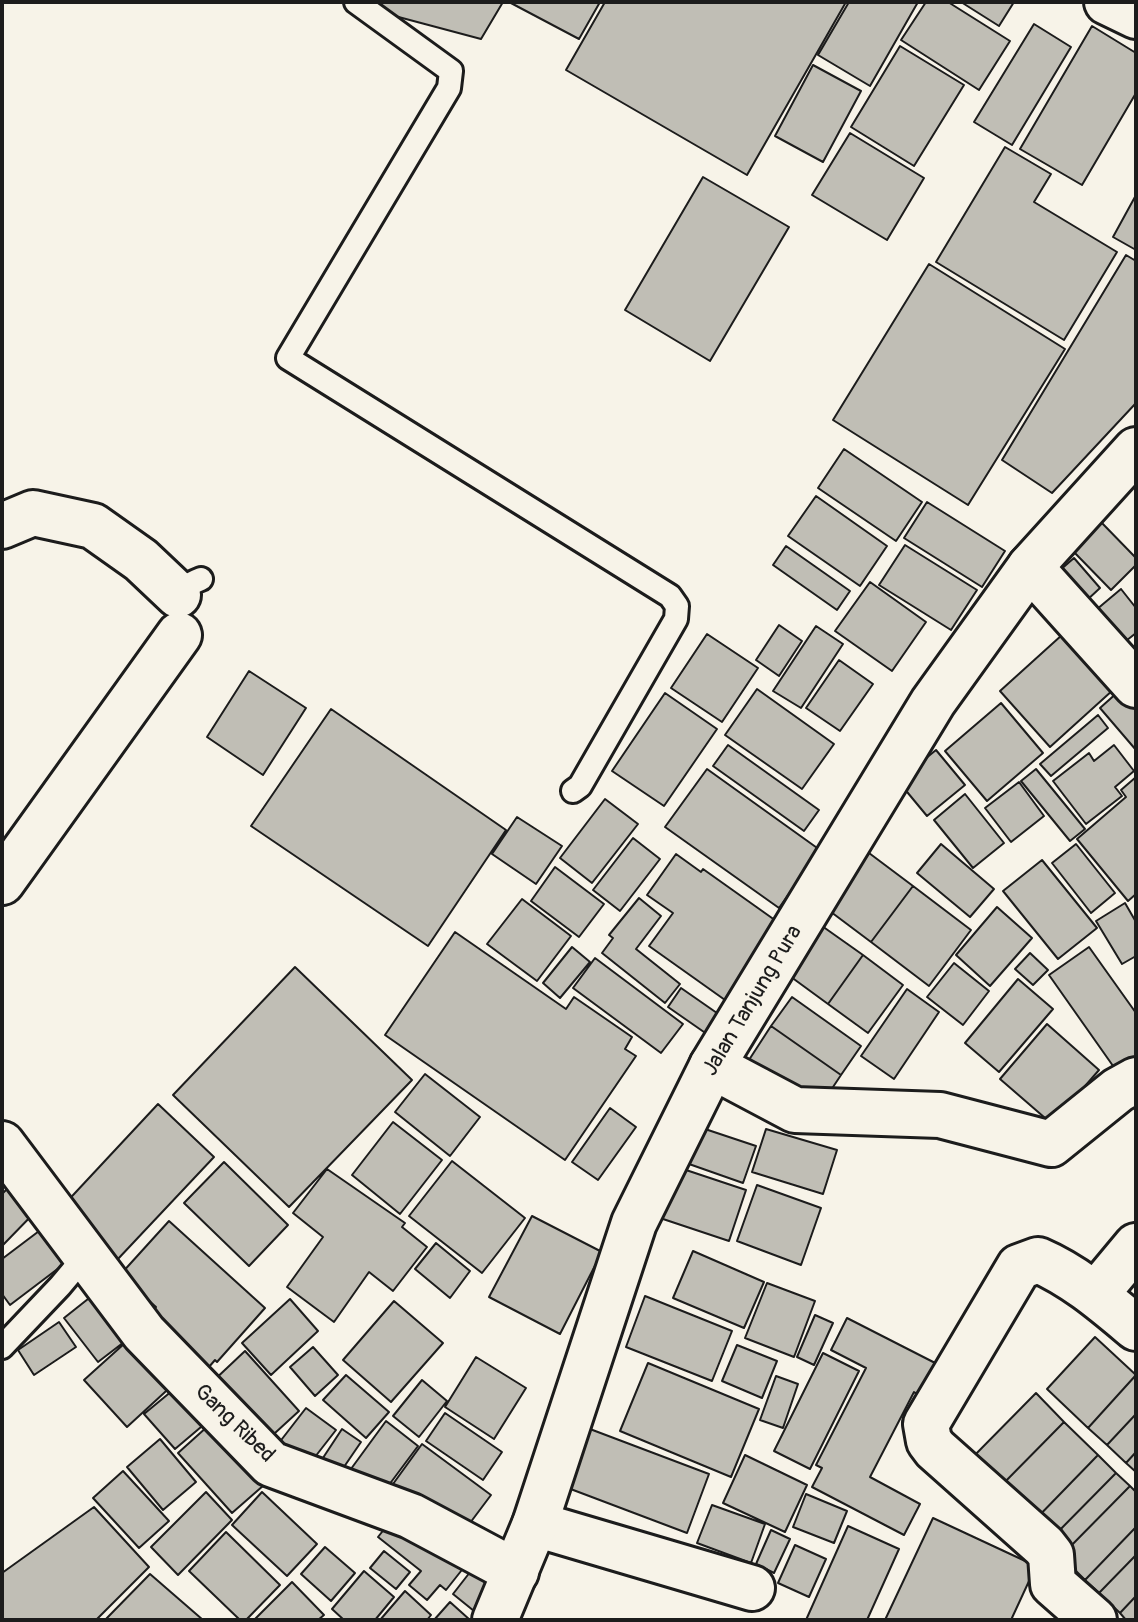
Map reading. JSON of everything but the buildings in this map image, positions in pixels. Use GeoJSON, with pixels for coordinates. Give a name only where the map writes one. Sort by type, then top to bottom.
{"type":"FeatureCollection","features":[{"type":"Feature","properties":{"kind":"street"},"geometry":{"type":"LineString","coordinates":[[1107,2],[1136,16]]}},
{"type":"Feature","properties":{"kind":"street","name":"Jalan Tanjung Pura"},"geometry":{"type":"LineString","coordinates":[[495,1620],[535,1524],[634,1223],[712,1066],[933,702],[1030,567],[1136,450]]}},
{"type":"Feature","properties":{"kind":"street"},"geometry":{"type":"LineString","coordinates":[[2,526],[33,513],[93,526],[141,560],[186,603],[2,882]]}},
{"type":"Feature","properties":{"kind":"street"},"geometry":{"type":"LineString","coordinates":[[1030,567],[1136,685]]}},
{"type":"Feature","properties":{"kind":"street"},"geometry":{"type":"LineString","coordinates":[[712,1066],[795,1110],[940,1115],[1051,1144],[1118,1090],[1136,1080]]}},
{"type":"Feature","properties":{"kind":"street","name":"Gang Ribed"},"geometry":{"type":"LineString","coordinates":[[2,1144],[144,1333],[271,1464],[411,1516],[516,1572]]}},
{"type":"Feature","properties":{"kind":"street"},"geometry":{"type":"LineString","coordinates":[[1096,1294],[1136,1246]]}},
{"type":"Feature","properties":{"kind":"street"},"geometry":{"type":"LineString","coordinates":[[1094,1620],[1053,1584],[1051,1555],[1044,1546],[935,1449],[929,1441],[926,1424],[1019,1267],[1038,1260],[1057,1268],[1096,1294],[1136,1328]]}},
{"type":"Feature","properties":{"kind":"street"},"geometry":{"type":"LineString","coordinates":[[535,1524],[752,1588]]}},
{"type":"Feature","properties":{"kind":"lane"},"geometry":{"type":"LineString","coordinates":[[356,2],[451,71],[449,88],[288,358],[670,596],[677,606],[676,619],[580,786],[573,791]]}},
{"type":"Feature","properties":{"kind":"lane"},"geometry":{"type":"LineString","coordinates":[[2,1347],[86,1255]]}}]}
